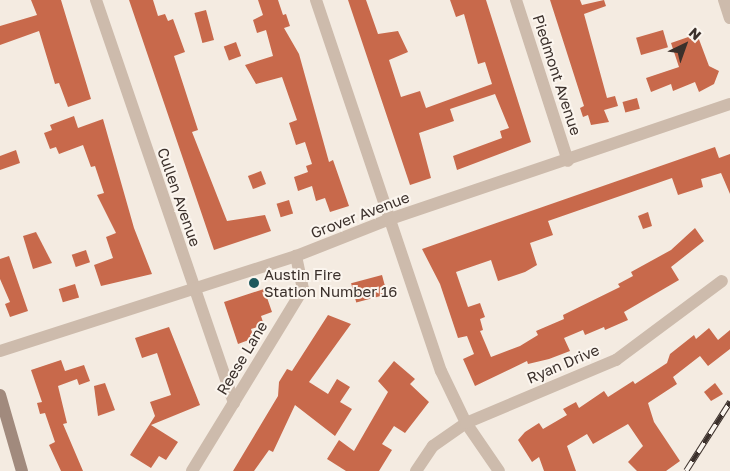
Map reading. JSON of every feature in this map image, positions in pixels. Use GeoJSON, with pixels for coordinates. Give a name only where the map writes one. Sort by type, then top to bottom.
{"type":"FeatureCollection","features":[{"type":"Feature","properties":{"kind":"street","name":"Cullen Avenue"},"geometry":{"type":"LineString","coordinates":[[96,0],[192,289],[234,404]]}},
{"type":"Feature","properties":{"kind":"street"},"geometry":{"type":"LineString","coordinates":[[316,0],[441,371],[466,423],[499,471]]}},
{"type":"Feature","properties":{"kind":"street","name":"Piedmont Avenue"},"geometry":{"type":"LineString","coordinates":[[516,0],[568,161]]}},
{"type":"Feature","properties":{"kind":"street"},"geometry":{"type":"LineString","coordinates":[[724,0],[730,18]]}},
{"type":"Feature","properties":{"kind":"street","name":"Grover Avenue"},"geometry":{"type":"LineString","coordinates":[[0,351],[296,256],[390,219],[568,161],[730,104]]}},
{"type":"Feature","properties":{"kind":"street","name":"Reese Lane"},"geometry":{"type":"LineString","coordinates":[[192,471],[303,289],[296,256]]}},
{"type":"Feature","properties":{"kind":"street","name":"Ryan Drive"},"geometry":{"type":"LineString","coordinates":[[416,471],[433,446],[466,423],[616,360],[722,281]]}},
{"type":"Feature","properties":{"kind":"street"},"geometry":{"type":"LineString","coordinates":[[0,395],[22,471]]}},
{"type":"Feature","properties":{"kind":"building"},"geometry":{"type":"Polygon","coordinates":[[[31,0],[61,0],[91,99],[68,107],[59,83],[55,84],[39,31],[0,45],[0,26],[37,15],[31,0]]]}},
{"type":"Feature","properties":{"kind":"building"},"geometry":{"type":"Polygon","coordinates":[[[129,0],[153,0],[158,16],[165,14],[168,21],[173,19],[185,52],[174,56],[198,130],[192,132],[227,221],[265,215],[271,231],[214,250],[129,0]]]}},
{"type":"Feature","properties":{"kind":"building"},"geometry":{"type":"Polygon","coordinates":[[[258,0],[278,0],[283,15],[286,14],[290,26],[284,28],[299,54],[329,162],[333,160],[349,206],[330,212],[325,198],[316,201],[312,186],[298,191],[294,177],[308,172],[306,166],[312,164],[305,142],[296,145],[289,123],[297,120],[282,77],[256,84],[245,65],[273,56],[266,30],[257,33],[253,20],[263,15],[258,0]]]}},
{"type":"Feature","properties":{"kind":"building"},"geometry":{"type":"Polygon","coordinates":[[[348,0],[366,0],[378,34],[398,31],[408,52],[389,60],[401,97],[420,91],[426,108],[492,84],[485,62],[478,64],[464,14],[456,17],[450,0],[486,0],[531,142],[457,170],[453,156],[502,138],[500,131],[509,128],[495,94],[450,109],[454,121],[419,133],[431,178],[410,185],[348,0]]]}},
{"type":"Feature","properties":{"kind":"building"},"geometry":{"type":"Polygon","coordinates":[[[550,0],[580,0],[582,5],[604,0],[606,6],[584,14],[607,98],[615,96],[618,106],[604,110],[609,122],[591,125],[588,115],[583,117],[580,108],[584,106],[550,0]]]}},
{"type":"Feature","properties":{"kind":"building"},"geometry":{"type":"Polygon","coordinates":[[[206,10],[214,40],[202,43],[194,13],[206,10]]]}},
{"type":"Feature","properties":{"kind":"building"},"geometry":{"type":"Polygon","coordinates":[[[663,30],[668,47],[641,55],[636,38],[663,30]]]}},
{"type":"Feature","properties":{"kind":"building"},"geometry":{"type":"Polygon","coordinates":[[[697,34],[709,66],[719,71],[714,84],[699,92],[695,82],[673,91],[671,84],[651,92],[646,78],[679,67],[671,43],[697,34]]]}},
{"type":"Feature","properties":{"kind":"building"},"geometry":{"type":"Polygon","coordinates":[[[236,42],[241,56],[229,61],[224,46],[236,42]]]}},
{"type":"Feature","properties":{"kind":"building"},"geometry":{"type":"Polygon","coordinates":[[[637,98],[640,109],[625,113],[623,102],[637,98]]]}},
{"type":"Feature","properties":{"kind":"building"},"geometry":{"type":"Polygon","coordinates":[[[74,116],[78,128],[103,119],[134,228],[152,274],[101,286],[94,265],[113,258],[106,237],[116,233],[97,195],[104,193],[95,166],[91,167],[83,145],[59,154],[56,147],[50,149],[44,133],[52,130],[50,125],[74,116]]]}},
{"type":"Feature","properties":{"kind":"building"},"geometry":{"type":"Polygon","coordinates":[[[715,147],[719,158],[730,154],[730,194],[721,173],[701,179],[703,187],[678,195],[672,178],[548,221],[553,235],[530,243],[537,265],[525,272],[498,281],[491,260],[456,272],[468,307],[480,303],[485,317],[480,319],[483,330],[480,331],[491,357],[520,346],[538,335],[536,331],[564,319],[563,315],[620,287],[618,284],[633,276],[631,272],[671,250],[695,228],[704,241],[671,267],[679,280],[624,312],[628,320],[605,330],[604,327],[585,335],[583,330],[564,338],[570,351],[528,364],[527,361],[475,386],[463,359],[474,354],[467,336],[458,338],[440,284],[422,249],[715,147]]]}},
{"type":"Feature","properties":{"kind":"building"},"geometry":{"type":"Polygon","coordinates":[[[16,150],[20,163],[0,170],[0,156],[16,150]]]}},
{"type":"Feature","properties":{"kind":"building"},"geometry":{"type":"Polygon","coordinates":[[[261,171],[266,184],[253,189],[248,176],[261,171]]]}},
{"type":"Feature","properties":{"kind":"building"},"geometry":{"type":"Polygon","coordinates":[[[289,200],[293,213],[281,217],[277,204],[289,200]]]}},
{"type":"Feature","properties":{"kind":"building"},"geometry":{"type":"Polygon","coordinates":[[[648,212],[652,226],[643,229],[638,216],[648,212]]]}},
{"type":"Feature","properties":{"kind":"building"},"geometry":{"type":"Polygon","coordinates":[[[36,232],[52,263],[33,269],[23,236],[36,232]]]}},
{"type":"Feature","properties":{"kind":"building"},"geometry":{"type":"Polygon","coordinates":[[[86,250],[90,262],[76,267],[72,255],[86,250]]]}},
{"type":"Feature","properties":{"kind":"building"},"geometry":{"type":"Polygon","coordinates":[[[9,256],[28,311],[10,317],[5,304],[10,302],[0,279],[0,259],[9,256]]]}},
{"type":"Feature","properties":{"kind":"building"},"geometry":{"type":"Polygon","coordinates":[[[382,275],[387,294],[356,303],[351,283],[382,275]]]}},
{"type":"Feature","properties":{"kind":"building"},"geometry":{"type":"Polygon","coordinates":[[[75,284],[79,297],[63,302],[59,289],[75,284]]]}},
{"type":"Feature","properties":{"kind":"building"},"geometry":{"type":"Polygon","coordinates":[[[264,289],[272,312],[261,316],[264,325],[251,329],[254,338],[238,344],[224,302],[264,289]]]}},
{"type":"Feature","properties":{"kind":"building"},"geometry":{"type":"Polygon","coordinates":[[[328,315],[351,324],[309,382],[328,394],[337,379],[350,387],[340,402],[352,409],[335,436],[295,405],[273,452],[269,450],[254,471],[233,471],[278,396],[279,382],[287,369],[292,371],[328,315]]]}},
{"type":"Feature","properties":{"kind":"building"},"geometry":{"type":"Polygon","coordinates":[[[169,327],[200,405],[151,425],[178,442],[166,460],[159,456],[151,468],[130,455],[155,416],[150,402],[171,395],[157,353],[142,358],[135,338],[169,327]]]}},
{"type":"Feature","properties":{"kind":"building"},"geometry":{"type":"Polygon","coordinates":[[[709,328],[718,340],[730,330],[730,349],[708,366],[700,356],[673,377],[677,384],[648,403],[654,422],[680,461],[666,471],[637,471],[628,462],[643,446],[628,424],[593,444],[587,434],[567,446],[576,471],[544,471],[539,457],[532,462],[518,440],[525,432],[539,423],[543,429],[567,415],[563,409],[576,402],[579,408],[604,391],[608,397],[633,381],[635,384],[667,363],[670,354],[694,335],[696,339],[709,328]]]}},
{"type":"Feature","properties":{"kind":"building"},"geometry":{"type":"Polygon","coordinates":[[[61,360],[65,371],[84,365],[90,381],[79,385],[77,379],[58,386],[67,423],[63,424],[83,471],[61,471],[49,445],[55,442],[45,413],[40,414],[37,403],[42,402],[31,370],[61,360]]]}},
{"type":"Feature","properties":{"kind":"building"},"geometry":{"type":"Polygon","coordinates":[[[394,361],[415,379],[410,384],[429,402],[405,433],[394,426],[382,444],[392,450],[379,471],[346,471],[327,459],[339,440],[354,451],[388,392],[378,381],[394,361]]]}},
{"type":"Feature","properties":{"kind":"building"},"geometry":{"type":"Polygon","coordinates":[[[105,383],[115,410],[98,416],[94,386],[105,383]]]}},
{"type":"Feature","properties":{"kind":"building"},"geometry":{"type":"Polygon","coordinates":[[[715,383],[723,394],[711,401],[704,392],[715,383]]]}},
{"type":"Feature","properties":{"kind":"railway"},"geometry":{"type":"LineString","coordinates":[[686,471],[730,402]]}},
{"type":"Feature","properties":{"kind":"place","name":"Austin Fire Station Number 16"},"geometry":{"type":"Point","coordinates":[254,283]}}]}
